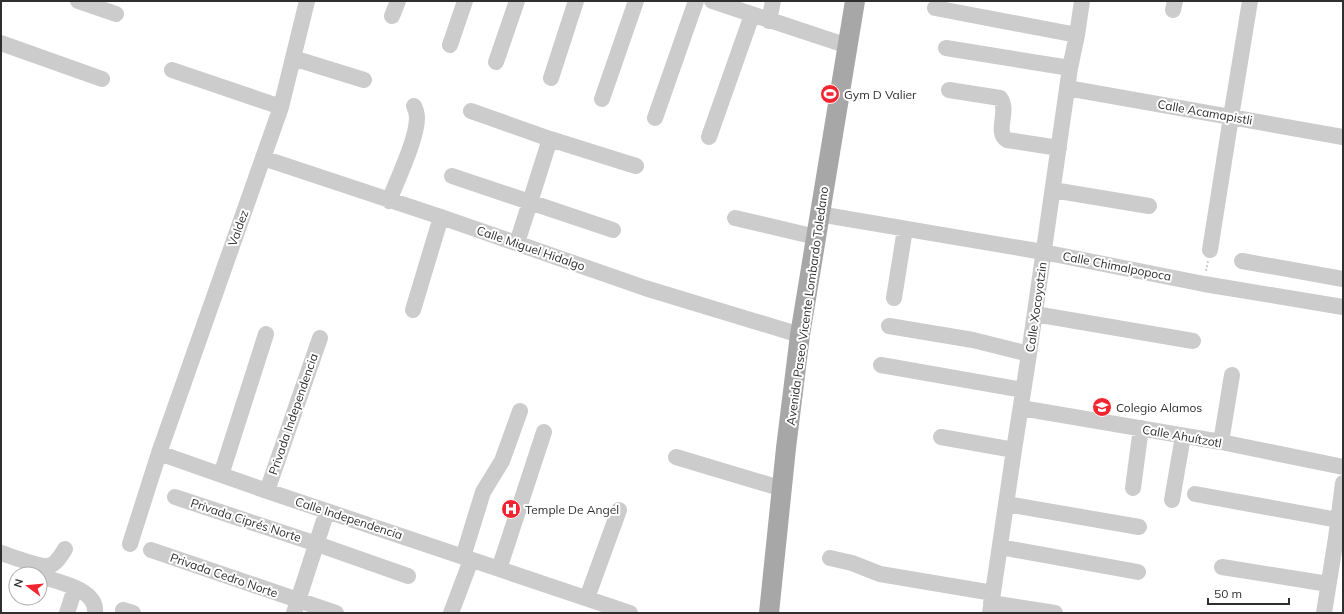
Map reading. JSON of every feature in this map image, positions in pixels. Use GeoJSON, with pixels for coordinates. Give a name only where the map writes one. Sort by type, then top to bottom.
{"type":"FeatureCollection","features":[{"type":"Feature","properties":{"kind":"main road","name":"Avenida Paseo Vicente Lombardo Toledano"},"geometry":{"type":"LineString","coordinates":[[769,613],[800,335],[848,46],[853,2]]}},
{"type":"Feature","properties":{"kind":"street"},"geometry":{"type":"LineString","coordinates":[[78,1],[116,14]]}},
{"type":"Feature","properties":{"kind":"street","name":"Valdez"},"geometry":{"type":"LineString","coordinates":[[159,453],[281,107],[307,1]]}},
{"type":"Feature","properties":{"kind":"street"},"geometry":{"type":"LineString","coordinates":[[392,16],[398,1]]}},
{"type":"Feature","properties":{"kind":"street"},"geometry":{"type":"LineString","coordinates":[[450,45],[465,1]]}},
{"type":"Feature","properties":{"kind":"street"},"geometry":{"type":"LineString","coordinates":[[496,62],[517,1]]}},
{"type":"Feature","properties":{"kind":"street"},"geometry":{"type":"LineString","coordinates":[[551,78],[576,1]]}},
{"type":"Feature","properties":{"kind":"street"},"geometry":{"type":"LineString","coordinates":[[602,99],[636,1]]}},
{"type":"Feature","properties":{"kind":"street"},"geometry":{"type":"LineString","coordinates":[[655,118],[696,1]]}},
{"type":"Feature","properties":{"kind":"street"},"geometry":{"type":"LineString","coordinates":[[769,20],[773,1]]}},
{"type":"Feature","properties":{"kind":"street","name":"Calle Xocoyotzin"},"geometry":{"type":"LineString","coordinates":[[991,603],[1007,504],[1070,68],[1082,1]]}},
{"type":"Feature","properties":{"kind":"street"},"geometry":{"type":"LineString","coordinates":[[1210,250],[1250,1]]}},
{"type":"Feature","properties":{"kind":"street"},"geometry":{"type":"LineString","coordinates":[[718,2],[752,15],[848,46]]}},
{"type":"Feature","properties":{"kind":"street"},"geometry":{"type":"LineString","coordinates":[[935,8],[1077,35]]}},
{"type":"Feature","properties":{"kind":"street"},"geometry":{"type":"LineString","coordinates":[[710,137],[752,15]]}},
{"type":"Feature","properties":{"kind":"street"},"geometry":{"type":"LineString","coordinates":[[1,43],[102,79]]}},
{"type":"Feature","properties":{"kind":"street"},"geometry":{"type":"LineString","coordinates":[[946,48],[1070,68]]}},
{"type":"Feature","properties":{"kind":"street"},"geometry":{"type":"LineString","coordinates":[[293,58],[364,80]]}},
{"type":"Feature","properties":{"kind":"street"},"geometry":{"type":"LineString","coordinates":[[172,70],[281,107]]}},
{"type":"Feature","properties":{"kind":"street","name":"Calle Acamapistli"},"geometry":{"type":"LineString","coordinates":[[1067,88],[1343,137]]}},
{"type":"Feature","properties":{"kind":"street"},"geometry":{"type":"LineString","coordinates":[[949,90],[1000,98],[1003,102],[1004,109],[1001,133],[1003,138],[1007,140],[1059,148]]}},
{"type":"Feature","properties":{"kind":"street"},"geometry":{"type":"LineString","coordinates":[[389,201],[411,144],[416,126],[417,117],[414,106]]}},
{"type":"Feature","properties":{"kind":"street"},"geometry":{"type":"LineString","coordinates":[[472,111],[550,139],[636,166]]}},
{"type":"Feature","properties":{"kind":"street"},"geometry":{"type":"LineString","coordinates":[[517,243],[531,203],[550,139]]}},
{"type":"Feature","properties":{"kind":"street","name":"Calle Miguel Hidalgo"},"geometry":{"type":"LineString","coordinates":[[263,158],[441,217],[645,288],[800,335]]}},
{"type":"Feature","properties":{"kind":"street"},"geometry":{"type":"LineString","coordinates":[[452,176],[613,230]]}},
{"type":"Feature","properties":{"kind":"street"},"geometry":{"type":"LineString","coordinates":[[1052,190],[1149,206]]}},
{"type":"Feature","properties":{"kind":"street","name":"Calle Chimalpopoca"},"geometry":{"type":"LineString","coordinates":[[820,214],[1043,252],[1204,284],[1343,307]]}},
{"type":"Feature","properties":{"kind":"street"},"geometry":{"type":"LineString","coordinates":[[413,310],[441,217]]}},
{"type":"Feature","properties":{"kind":"street"},"geometry":{"type":"LineString","coordinates":[[735,218],[816,238]]}},
{"type":"Feature","properties":{"kind":"street"},"geometry":{"type":"LineString","coordinates":[[894,298],[905,229]]}},
{"type":"Feature","properties":{"kind":"street"},"geometry":{"type":"LineString","coordinates":[[1242,261],[1343,279]]}},
{"type":"Feature","properties":{"kind":"street"},"geometry":{"type":"LineString","coordinates":[[1035,314],[1193,341]]}},
{"type":"Feature","properties":{"kind":"street"},"geometry":{"type":"LineString","coordinates":[[889,326],[973,340],[1029,354]]}},
{"type":"Feature","properties":{"kind":"street"},"geometry":{"type":"LineString","coordinates":[[220,475],[266,334]]}},
{"type":"Feature","properties":{"kind":"street","name":"Privada Independencia"},"geometry":{"type":"LineString","coordinates":[[267,491],[320,338]]}},
{"type":"Feature","properties":{"kind":"street"},"geometry":{"type":"LineString","coordinates":[[882,365],[1023,390]]}},
{"type":"Feature","properties":{"kind":"street"},"geometry":{"type":"LineString","coordinates":[[1221,442],[1232,375]]}},
{"type":"Feature","properties":{"kind":"street","name":"Calle Ahuítzotl"},"geometry":{"type":"LineString","coordinates":[[1021,408],[1221,442],[1343,467]]}},
{"type":"Feature","properties":{"kind":"street"},"geometry":{"type":"LineString","coordinates":[[451,613],[467,558],[483,492],[502,461],[520,411]]}},
{"type":"Feature","properties":{"kind":"street"},"geometry":{"type":"LineString","coordinates":[[1133,488],[1141,428]]}},
{"type":"Feature","properties":{"kind":"street"},"geometry":{"type":"LineString","coordinates":[[499,569],[544,432]]}},
{"type":"Feature","properties":{"kind":"street"},"geometry":{"type":"LineString","coordinates":[[1172,500],[1183,436]]}},
{"type":"Feature","properties":{"kind":"street"},"geometry":{"type":"LineString","coordinates":[[941,437],[1014,450]]}},
{"type":"Feature","properties":{"kind":"street"},"geometry":{"type":"LineString","coordinates":[[130,544],[159,453]]}},
{"type":"Feature","properties":{"kind":"street","name":"Calle Independencia"},"geometry":{"type":"LineString","coordinates":[[159,453],[267,491],[630,613]]}},
{"type":"Feature","properties":{"kind":"street"},"geometry":{"type":"LineString","coordinates":[[676,457],[782,489]]}},
{"type":"Feature","properties":{"kind":"street"},"geometry":{"type":"LineString","coordinates":[[1324,613],[1328,584],[1339,539],[1338,520],[1343,483]]}},
{"type":"Feature","properties":{"kind":"street"},"geometry":{"type":"LineString","coordinates":[[1195,494],[1338,520]]}},
{"type":"Feature","properties":{"kind":"street","name":"Privada Ciprés Norte"},"geometry":{"type":"LineString","coordinates":[[175,497],[408,576]]}},
{"type":"Feature","properties":{"kind":"street"},"geometry":{"type":"LineString","coordinates":[[1007,504],[1139,527]]}},
{"type":"Feature","properties":{"kind":"street"},"geometry":{"type":"LineString","coordinates":[[587,598],[619,510]]}},
{"type":"Feature","properties":{"kind":"street"},"geometry":{"type":"LineString","coordinates":[[296,607],[327,511]]}},
{"type":"Feature","properties":{"kind":"street"},"geometry":{"type":"LineString","coordinates":[[1000,546],[1138,572]]}},
{"type":"Feature","properties":{"kind":"street"},"geometry":{"type":"LineString","coordinates":[[1,553],[49,566],[60,557],[65,549]]}},
{"type":"Feature","properties":{"kind":"street","name":"Privada Cedro Norte"},"geometry":{"type":"LineString","coordinates":[[150,550],[296,607],[336,613]]}},
{"type":"Feature","properties":{"kind":"street"},"geometry":{"type":"LineString","coordinates":[[830,558],[852,563],[880,574],[991,603],[1055,613]]}},
{"type":"Feature","properties":{"kind":"street"},"geometry":{"type":"LineString","coordinates":[[1222,567],[1328,584]]}},
{"type":"Feature","properties":{"kind":"street"},"geometry":{"type":"LineString","coordinates":[[48,579],[75,588],[90,597],[94,603],[95,613]]}},
{"type":"Feature","properties":{"kind":"street"},"geometry":{"type":"LineString","coordinates":[[67,613],[75,588]]}},
{"type":"Feature","properties":{"kind":"path"},"geometry":{"type":"LineString","coordinates":[[1204,284],[1210,250]]}},
{"type":"Feature","properties":{"kind":"place","name":"Gym D Valier"},"geometry":{"type":"Point","coordinates":[830,94]}},
{"type":"Feature","properties":{"kind":"place","name":"Colegio Alamos"},"geometry":{"type":"Point","coordinates":[1102,407]}},
{"type":"Feature","properties":{"kind":"place","name":"Temple De Angel"},"geometry":{"type":"Point","coordinates":[511,509]}}]}
